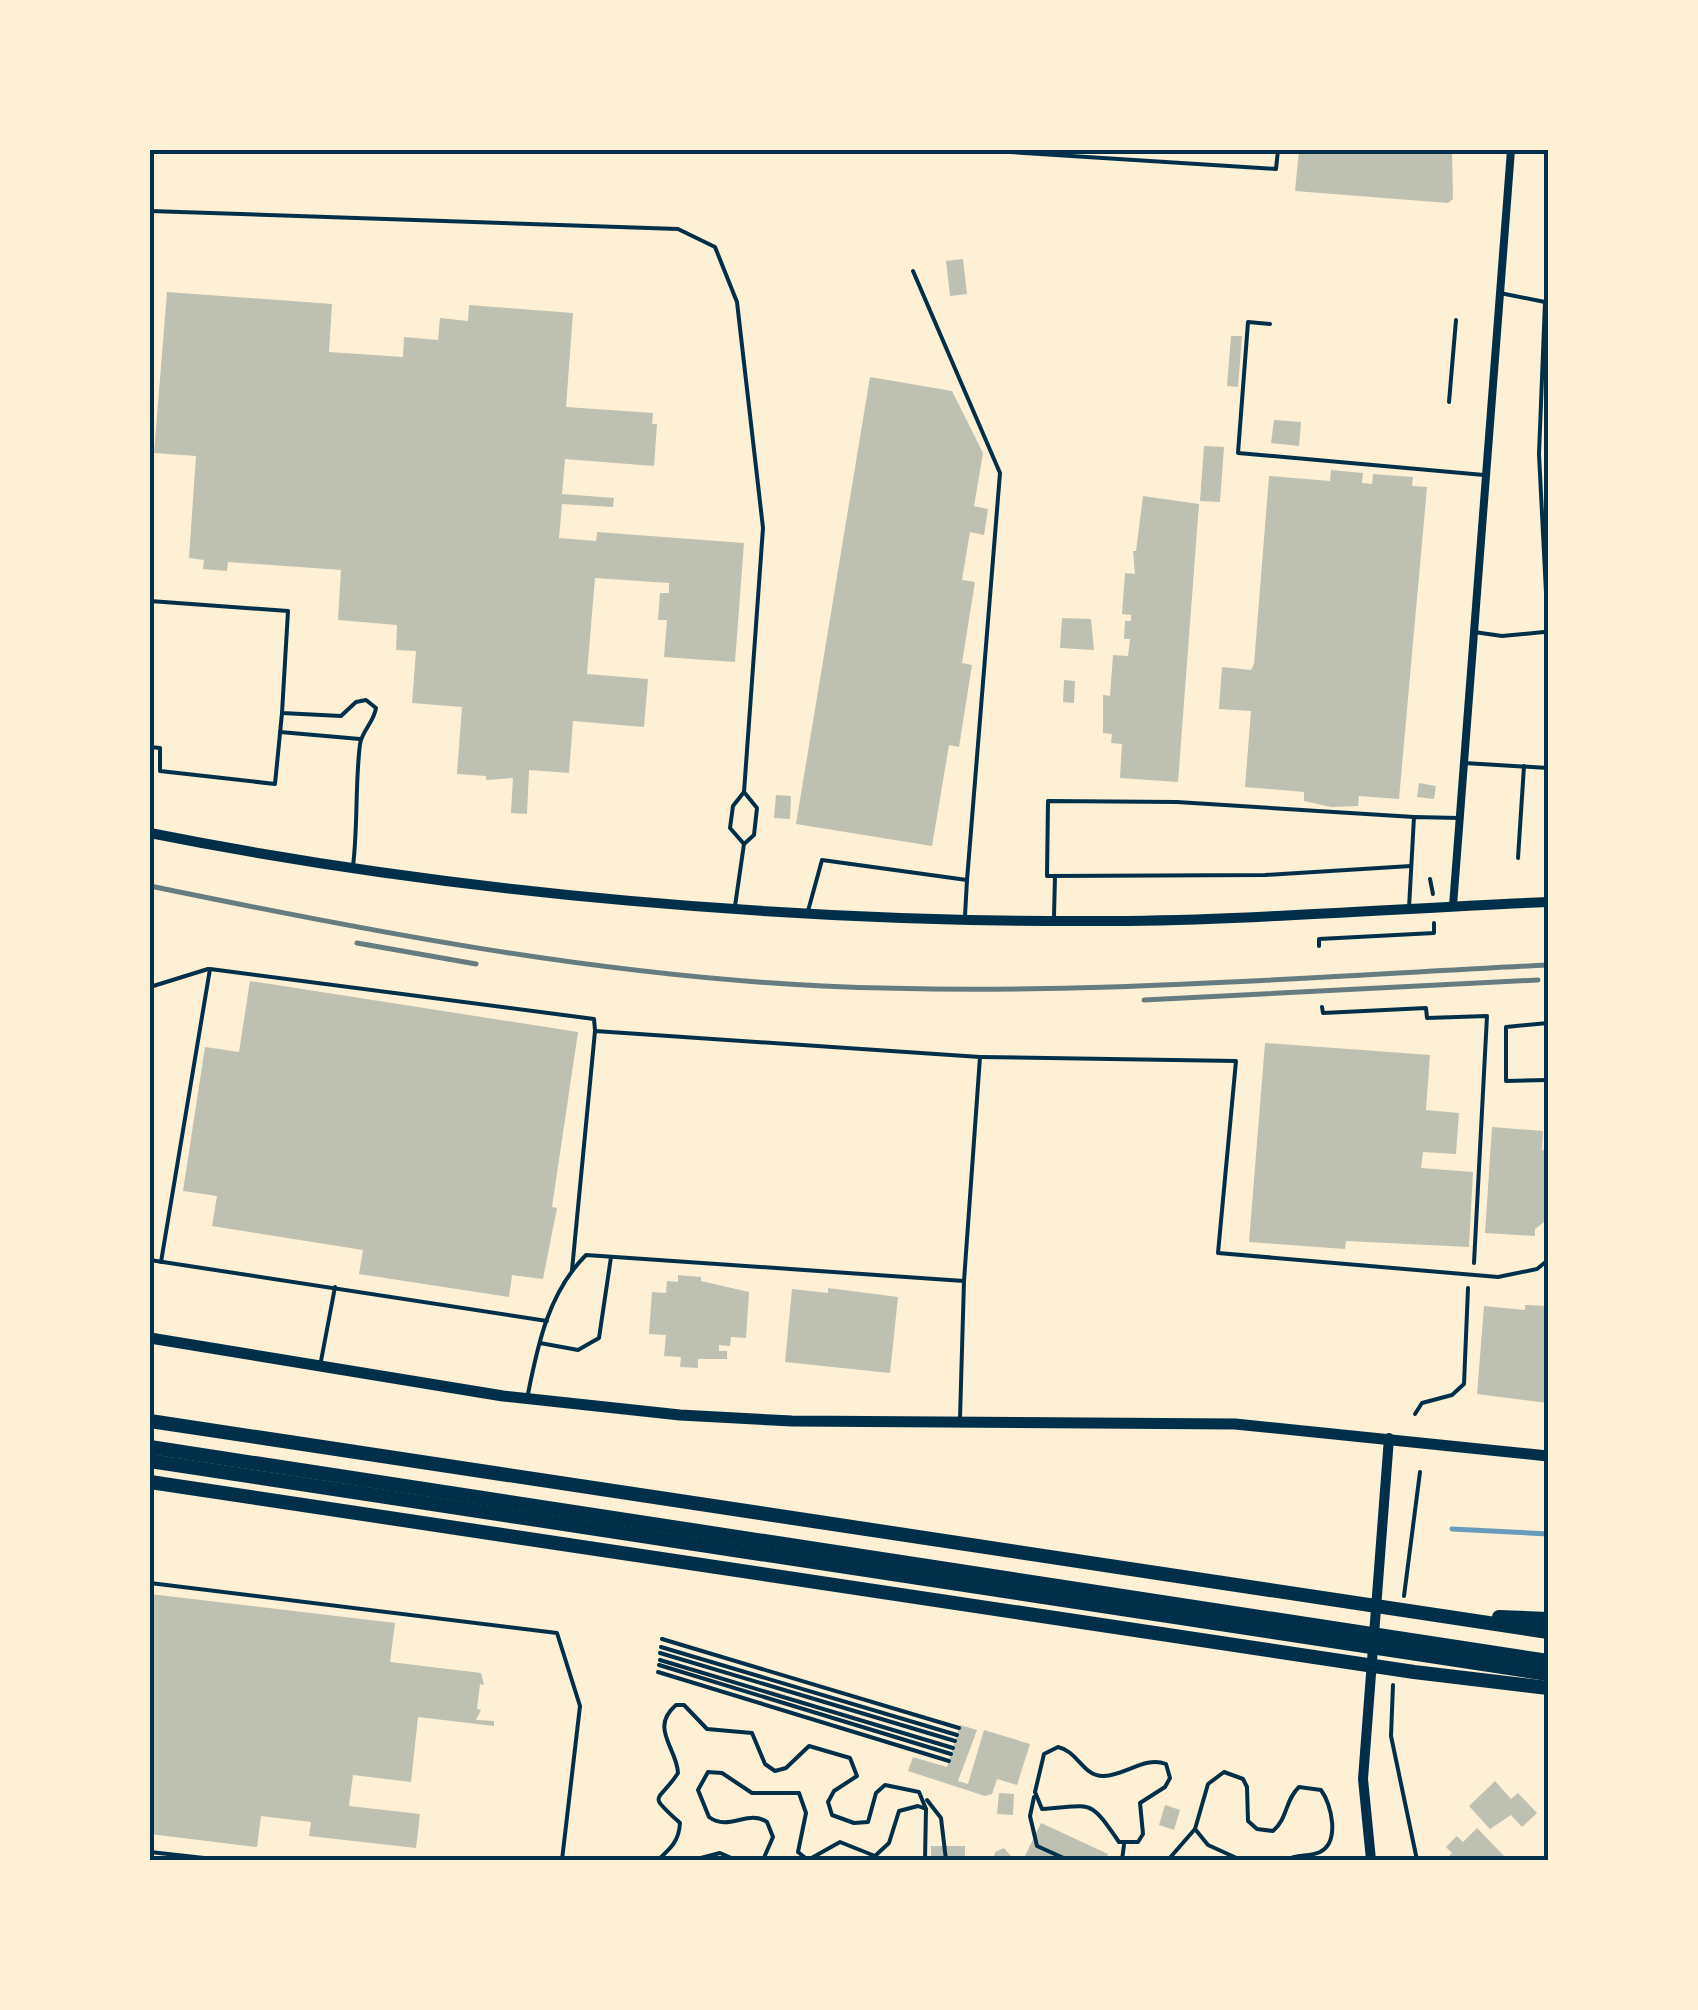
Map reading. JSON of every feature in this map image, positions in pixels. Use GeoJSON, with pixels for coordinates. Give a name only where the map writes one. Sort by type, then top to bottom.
{"type":"FeatureCollection","features":[{"type":"Feature","properties":{"kind":"highway"},"geometry":{"type":"LineString","coordinates":[[150,1420],[1548,1632]]}},
{"type":"Feature","properties":{"kind":"highway"},"geometry":{"type":"LineString","coordinates":[[150,1447],[1334,1635]]}},
{"type":"Feature","properties":{"kind":"highway"},"geometry":{"type":"LineString","coordinates":[[150,1461],[1415,1647],[1548,1661]]}},
{"type":"Feature","properties":{"kind":"highway"},"geometry":{"type":"LineString","coordinates":[[150,1482],[1414,1672],[1548,1688]]}},
{"type":"Feature","properties":{"kind":"highway"},"geometry":{"type":"LineString","coordinates":[[1418,1614],[1548,1619]]}},
{"type":"Feature","properties":{"kind":"highway"},"geometry":{"type":"LineString","coordinates":[[1415,1647],[1548,1674]]}},
{"type":"Feature","properties":{"kind":"main road"},"geometry":{"type":"LineString","coordinates":[[150,1338],[527,1399],[792,1421],[1235,1424],[1548,1456]]}},
{"type":"Feature","properties":{"kind":"street"},"geometry":{"type":"LineString","coordinates":[[1453,906],[1511,150]]}},
{"type":"Feature","properties":{"kind":"street"},"geometry":{"type":"LineString","coordinates":[[150,833],[253,854],[577,895],[808,911],[1054,920],[1548,902]]}},
{"type":"Feature","properties":{"kind":"street"},"geometry":{"type":"LineString","coordinates":[[150,1016],[150,1056]]}},
{"type":"Feature","properties":{"kind":"street"},"geometry":{"type":"LineString","coordinates":[[1372,1860],[1363,1779],[1388,1438]]}},
{"type":"Feature","properties":{"kind":"lane"},"geometry":{"type":"LineString","coordinates":[[977,150],[1276,169],[1278,150]]}},
{"type":"Feature","properties":{"kind":"lane"},"geometry":{"type":"LineString","coordinates":[[150,211],[678,229],[716,247],[737,302],[762,528],[744,792],[732,806],[730,828],[744,844]]}},
{"type":"Feature","properties":{"kind":"lane"},"geometry":{"type":"LineString","coordinates":[[912,271],[1000,473],[965,917]]}},
{"type":"Feature","properties":{"kind":"lane"},"geometry":{"type":"LineString","coordinates":[[1474,632],[1502,636],[1547,632],[1538,454],[1545,302],[1500,293]]}},
{"type":"Feature","properties":{"kind":"lane"},"geometry":{"type":"LineString","coordinates":[[1449,402],[1456,320]]}},
{"type":"Feature","properties":{"kind":"lane"},"geometry":{"type":"LineString","coordinates":[[1270,324],[1248,322],[1238,453],[1486,475]]}},
{"type":"Feature","properties":{"kind":"lane"},"geometry":{"type":"LineString","coordinates":[[150,601],[288,611],[276,784],[160,771],[160,748],[150,747]]}},
{"type":"Feature","properties":{"kind":"lane"},"geometry":{"type":"LineString","coordinates":[[282,713],[341,716],[356,702],[366,700],[376,708],[374,722],[360,739],[360,814],[353,866]]}},
{"type":"Feature","properties":{"kind":"lane"},"geometry":{"type":"LineString","coordinates":[[280,732],[360,739]]}},
{"type":"Feature","properties":{"kind":"lane"},"geometry":{"type":"LineString","coordinates":[[1464,763],[1548,768]]}},
{"type":"Feature","properties":{"kind":"lane"},"geometry":{"type":"LineString","coordinates":[[1518,858],[1524,766]]}},
{"type":"Feature","properties":{"kind":"lane"},"geometry":{"type":"LineString","coordinates":[[735,906],[744,844],[754,834],[757,808],[744,792]]}},
{"type":"Feature","properties":{"kind":"lane"},"geometry":{"type":"LineString","coordinates":[[1411,866],[1265,875],[1046,876],[1048,801],[1177,802],[1460,818]]}},
{"type":"Feature","properties":{"kind":"lane"},"geometry":{"type":"LineString","coordinates":[[1408,908],[1414,817]]}},
{"type":"Feature","properties":{"kind":"lane"},"geometry":{"type":"LineString","coordinates":[[808,911],[822,860],[967,880]]}},
{"type":"Feature","properties":{"kind":"lane"},"geometry":{"type":"LineString","coordinates":[[1054,920],[1055,876]]}},
{"type":"Feature","properties":{"kind":"lane"},"geometry":{"type":"LineString","coordinates":[[150,987],[210,968],[594,1019],[572,1270]]}},
{"type":"Feature","properties":{"kind":"lane"},"geometry":{"type":"LineString","coordinates":[[161,1262],[210,968]]}},
{"type":"Feature","properties":{"kind":"lane"},"geometry":{"type":"LineString","coordinates":[[1548,1023],[1506,1027],[1506,1080],[1548,1080]]}},
{"type":"Feature","properties":{"kind":"lane"},"geometry":{"type":"LineString","coordinates":[[595,1030],[980,1057],[1236,1061],[1218,1253],[1498,1276],[1537,1269],[1548,1260]]}},
{"type":"Feature","properties":{"kind":"lane"},"geometry":{"type":"LineString","coordinates":[[960,1422],[964,1280],[980,1057]]}},
{"type":"Feature","properties":{"kind":"lane"},"geometry":{"type":"LineString","coordinates":[[527,1399],[540,1343],[562,1279],[586,1255],[964,1280]]}},
{"type":"Feature","properties":{"kind":"lane"},"geometry":{"type":"LineString","coordinates":[[540,1343],[578,1350],[599,1338],[611,1256]]}},
{"type":"Feature","properties":{"kind":"lane"},"geometry":{"type":"LineString","coordinates":[[150,1260],[547,1321]]}},
{"type":"Feature","properties":{"kind":"lane"},"geometry":{"type":"LineString","coordinates":[[320,1366],[335,1287]]}},
{"type":"Feature","properties":{"kind":"lane"},"geometry":{"type":"LineString","coordinates":[[150,1583],[557,1633],[580,1706],[562,1860]]}},
{"type":"Feature","properties":{"kind":"lane"},"geometry":{"type":"LineString","coordinates":[[150,1852],[222,1860]]}},
{"type":"Feature","properties":{"kind":"path"},"geometry":{"type":"LineString","coordinates":[[1320,946],[1319,939],[1434,932],[1430,879]]}},
{"type":"Feature","properties":{"kind":"path"},"geometry":{"type":"LineString","coordinates":[[1322,1008],[1322,1013],[1426,1008],[1427,1018],[1487,1016],[1474,1262]]}},
{"type":"Feature","properties":{"kind":"path"},"geometry":{"type":"LineString","coordinates":[[1415,1414],[1422,1403],[1452,1396],[1464,1384],[1468,1288]]}},
{"type":"Feature","properties":{"kind":"path"},"geometry":{"type":"LineString","coordinates":[[662,1639],[957,1735],[660,1660],[951,1755]]}},
{"type":"Feature","properties":{"kind":"path"},"geometry":{"type":"LineString","coordinates":[[658,1860],[678,1839],[680,1830],[680,1823],[662,1812],[657,1800],[660,1791],[678,1773],[664,1735],[668,1712],[676,1705],[690,1707],[706,1729],[752,1733],[765,1764],[775,1770],[786,1768],[809,1746],[850,1758],[858,1776],[834,1792],[828,1802],[832,1815],[854,1824],[868,1822],[876,1793],[884,1785],[906,1786],[925,1798],[941,1818],[946,1860]]}},
{"type":"Feature","properties":{"kind":"path"},"geometry":{"type":"LineString","coordinates":[[1068,1860],[1037,1846],[1030,1816],[1044,1754],[1050,1749],[1072,1752],[1089,1772],[1099,1776],[1152,1762],[1166,1764],[1170,1778],[1165,1787],[1140,1802],[1143,1834],[1138,1842],[1124,1843]]}},
{"type":"Feature","properties":{"kind":"path"},"geometry":{"type":"LineString","coordinates":[[763,1860],[773,1838],[767,1822],[752,1817],[725,1824],[709,1817],[698,1790],[698,1782],[708,1772],[722,1774],[752,1793],[799,1793],[806,1813],[798,1852],[808,1860],[840,1842],[875,1856],[889,1843],[898,1811],[918,1806],[926,1810]]}},
{"type":"Feature","properties":{"kind":"path"},"geometry":{"type":"LineString","coordinates":[[1168,1860],[1195,1829],[1208,1784],[1224,1772],[1243,1779],[1248,1821],[1257,1829],[1273,1830],[1283,1822],[1290,1795],[1299,1788],[1321,1790],[1329,1801],[1328,1843],[1322,1851],[1286,1860]]}},
{"type":"Feature","properties":{"kind":"path"},"geometry":{"type":"LineString","coordinates":[[1035,1792],[1042,1808],[1088,1804],[1124,1843],[1122,1860]]}},
{"type":"Feature","properties":{"kind":"path"},"geometry":{"type":"LineString","coordinates":[[925,1798],[925,1860]]}},
{"type":"Feature","properties":{"kind":"path"},"geometry":{"type":"LineString","coordinates":[[1195,1829],[1208,1845],[1241,1860]]}},
{"type":"Feature","properties":{"kind":"path"},"geometry":{"type":"LineString","coordinates":[[693,1860],[720,1853],[736,1860]]}},
{"type":"Feature","properties":{"kind":"building"},"geometry":{"type":"Polygon","coordinates":[[[1299,150],[1452,150],[1453,199],[1448,203],[1295,191],[1299,150]]]}},
{"type":"Feature","properties":{"kind":"building"},"geometry":{"type":"Polygon","coordinates":[[[963,259],[967,294],[950,296],[946,261],[963,259]]]}},
{"type":"Feature","properties":{"kind":"building"},"geometry":{"type":"Polygon","coordinates":[[[167,292],[332,304],[329,352],[403,357],[404,337],[438,340],[440,318],[468,321],[469,305],[573,313],[566,407],[653,413],[652,424],[657,424],[654,466],[565,459],[562,494],[614,498],[613,507],[562,504],[559,538],[596,541],[597,532],[744,543],[735,662],[664,657],[667,620],[658,620],[660,593],[669,593],[669,583],[595,578],[587,674],[648,679],[644,727],[573,721],[569,773],[529,770],[527,814],[511,813],[513,778],[486,780],[486,776],[457,774],[462,707],[412,703],[416,651],[396,650],[397,625],[338,620],[341,570],[228,562],[227,571],[203,569],[204,560],[189,558],[196,456],[154,453],[167,292]]]}},
{"type":"Feature","properties":{"kind":"building"},"geometry":{"type":"Polygon","coordinates":[[[1231,336],[1242,336],[1238,387],[1227,386],[1231,336]]]}},
{"type":"Feature","properties":{"kind":"building"},"geometry":{"type":"Polygon","coordinates":[[[870,377],[952,391],[983,453],[974,506],[988,509],[984,535],[970,532],[962,580],[975,582],[962,663],[972,665],[959,747],[949,745],[932,846],[796,824],[870,377]]]}},
{"type":"Feature","properties":{"kind":"building"},"geometry":{"type":"Polygon","coordinates":[[[1274,420],[1301,422],[1299,446],[1271,443],[1274,420]]]}},
{"type":"Feature","properties":{"kind":"building"},"geometry":{"type":"Polygon","coordinates":[[[1204,446],[1224,447],[1220,502],[1200,501],[1204,446]]]}},
{"type":"Feature","properties":{"kind":"building"},"geometry":{"type":"Polygon","coordinates":[[[1331,470],[1363,473],[1362,483],[1372,484],[1373,474],[1413,477],[1412,486],[1427,487],[1399,799],[1359,796],[1358,806],[1331,807],[1304,801],[1304,792],[1245,787],[1251,711],[1219,709],[1222,667],[1251,670],[1254,664],[1269,476],[1330,481],[1331,470]]]}},
{"type":"Feature","properties":{"kind":"building"},"geometry":{"type":"Polygon","coordinates":[[[1143,496],[1199,504],[1178,782],[1120,778],[1122,744],[1111,743],[1112,734],[1103,733],[1103,695],[1110,696],[1113,655],[1128,656],[1130,639],[1124,639],[1125,621],[1131,621],[1131,615],[1122,614],[1125,573],[1135,574],[1133,551],[1143,496]]]}},
{"type":"Feature","properties":{"kind":"building"},"geometry":{"type":"Polygon","coordinates":[[[1062,618],[1091,619],[1094,650],[1060,648],[1062,618]]]}},
{"type":"Feature","properties":{"kind":"building"},"geometry":{"type":"Polygon","coordinates":[[[1064,680],[1075,681],[1074,703],[1063,702],[1064,680]]]}},
{"type":"Feature","properties":{"kind":"building"},"geometry":{"type":"Polygon","coordinates":[[[1419,783],[1436,786],[1434,799],[1417,797],[1419,783]]]}},
{"type":"Feature","properties":{"kind":"building"},"geometry":{"type":"Polygon","coordinates":[[[776,795],[791,796],[790,819],[774,818],[776,795]]]}},
{"type":"Feature","properties":{"kind":"building"},"geometry":{"type":"Polygon","coordinates":[[[250,981],[578,1032],[552,1207],[557,1208],[543,1279],[512,1275],[509,1297],[359,1274],[363,1250],[212,1226],[217,1196],[183,1191],[205,1047],[239,1052],[250,981]]]}},
{"type":"Feature","properties":{"kind":"building"},"geometry":{"type":"Polygon","coordinates":[[[1265,1043],[1430,1055],[1426,1110],[1459,1113],[1456,1154],[1423,1152],[1421,1168],[1473,1172],[1469,1247],[1346,1241],[1345,1249],[1249,1242],[1265,1043]]]}},
{"type":"Feature","properties":{"kind":"building"},"geometry":{"type":"Polygon","coordinates":[[[1492,1127],[1543,1131],[1542,1151],[1548,1146],[1548,1219],[1535,1229],[1535,1236],[1485,1233],[1492,1127]]]}},
{"type":"Feature","properties":{"kind":"building"},"geometry":{"type":"Polygon","coordinates":[[[678,1275],[701,1277],[701,1281],[749,1292],[746,1338],[731,1337],[730,1346],[719,1345],[719,1351],[727,1351],[727,1359],[698,1359],[698,1368],[680,1367],[681,1357],[664,1356],[666,1335],[649,1334],[652,1292],[666,1293],[667,1281],[678,1282],[678,1275]]]}},
{"type":"Feature","properties":{"kind":"building"},"geometry":{"type":"Polygon","coordinates":[[[828,1288],[898,1297],[890,1373],[785,1362],[792,1289],[828,1293],[828,1288]]]}},
{"type":"Feature","properties":{"kind":"building"},"geometry":{"type":"Polygon","coordinates":[[[1525,1305],[1548,1306],[1548,1403],[1477,1394],[1484,1306],[1525,1310],[1525,1305]]]}},
{"type":"Feature","properties":{"kind":"building"},"geometry":{"type":"Polygon","coordinates":[[[150,1594],[395,1623],[390,1662],[481,1673],[484,1685],[480,1684],[477,1709],[481,1710],[476,1720],[494,1721],[494,1726],[418,1717],[411,1782],[353,1775],[349,1806],[420,1814],[416,1848],[309,1836],[311,1822],[261,1816],[257,1847],[150,1834],[150,1594]]]}},
{"type":"Feature","properties":{"kind":"building"},"geometry":{"type":"Polygon","coordinates":[[[960,1725],[977,1730],[958,1781],[968,1784],[984,1730],[1030,1744],[1017,1785],[997,1779],[992,1794],[985,1796],[908,1771],[913,1757],[947,1767],[960,1725]]]}},
{"type":"Feature","properties":{"kind":"building"},"geometry":{"type":"Polygon","coordinates":[[[1495,1781],[1511,1799],[1518,1793],[1537,1813],[1522,1827],[1511,1815],[1490,1829],[1469,1806],[1495,1781]]]}},
{"type":"Feature","properties":{"kind":"building"},"geometry":{"type":"Polygon","coordinates":[[[999,1793],[1014,1794],[1013,1815],[997,1814],[999,1793]]]}},
{"type":"Feature","properties":{"kind":"building"},"geometry":{"type":"Polygon","coordinates":[[[1165,1805],[1180,1810],[1174,1830],[1159,1825],[1165,1805]]]}},
{"type":"Feature","properties":{"kind":"building"},"geometry":{"type":"Polygon","coordinates":[[[1041,1823],[1108,1854],[1105,1860],[1024,1858],[1041,1823]]]}},
{"type":"Feature","properties":{"kind":"building"},"geometry":{"type":"Polygon","coordinates":[[[1477,1828],[1504,1856],[1500,1860],[1445,1860],[1452,1853],[1446,1847],[1457,1836],[1463,1842],[1477,1828]]]}},
{"type":"Feature","properties":{"kind":"building"},"geometry":{"type":"Polygon","coordinates":[[[931,1846],[965,1846],[965,1860],[931,1860],[931,1846]]]}},
{"type":"Feature","properties":{"kind":"building"},"geometry":{"type":"Polygon","coordinates":[[[1004,1848],[1014,1860],[993,1860],[995,1852],[1004,1848]]]}},
{"type":"Feature","properties":{"kind":"waterway"},"geometry":{"type":"LineString","coordinates":[[1452,1529],[1548,1534]]}},
{"type":"Feature","properties":{"kind":"railway"},"geometry":{"type":"LineString","coordinates":[[150,886],[401,935],[569,962],[823,986],[1095,987],[1548,965]]}},
{"type":"Feature","properties":{"kind":"railway"},"geometry":{"type":"LineString","coordinates":[[357,943],[476,964]]}},
{"type":"Feature","properties":{"kind":"railway"},"geometry":{"type":"LineString","coordinates":[[1144,1000],[1538,980]]}}]}
